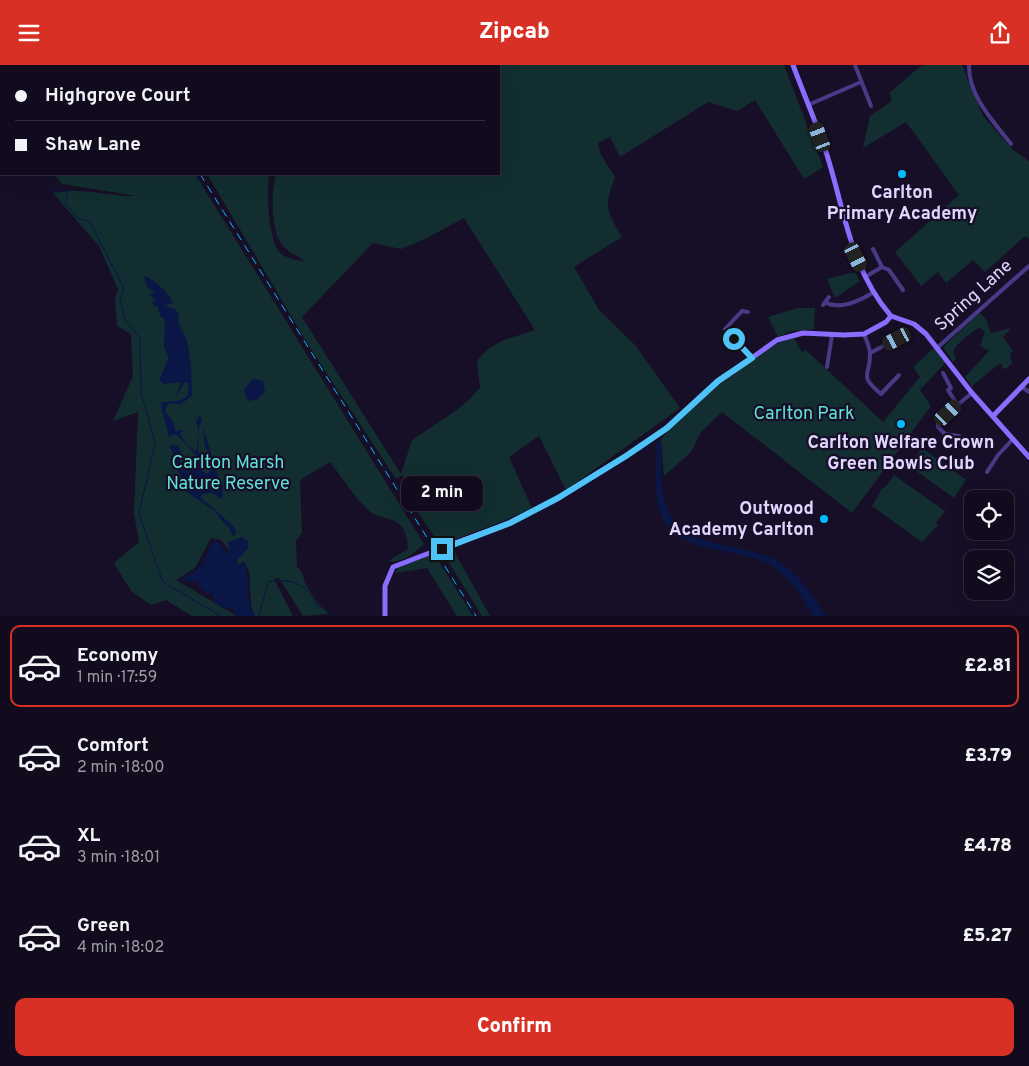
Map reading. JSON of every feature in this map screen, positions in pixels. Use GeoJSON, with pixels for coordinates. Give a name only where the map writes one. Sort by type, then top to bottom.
{"type":"FeatureCollection","features":[{"type":"Feature","properties":{"kind":"street"},"geometry":{"type":"LineString","coordinates":[[794,65],[826,152],[846,232],[865,277],[891,317],[914,324],[938,347],[972,393],[1029,457]]}},
{"type":"Feature","properties":{"kind":"street"},"geometry":{"type":"LineString","coordinates":[[855,65],[871,107]]}},
{"type":"Feature","properties":{"kind":"street"},"geometry":{"type":"LineString","coordinates":[[969,65],[972,86],[985,111],[1011,144]]}},
{"type":"Feature","properties":{"kind":"street"},"geometry":{"type":"LineString","coordinates":[[808,105],[862,83]]}},
{"type":"Feature","properties":{"kind":"street"},"geometry":{"type":"LineString","coordinates":[[873,249],[882,267],[889,270],[903,289]]}},
{"type":"Feature","properties":{"kind":"street","name":"Spring Lane"},"geometry":{"type":"LineString","coordinates":[[938,347],[1029,266]]}},
{"type":"Feature","properties":{"kind":"street"},"geometry":{"type":"LineString","coordinates":[[865,277],[882,267]]}},
{"type":"Feature","properties":{"kind":"street"},"geometry":{"type":"LineString","coordinates":[[829,297],[824,303],[834,306],[850,303],[874,292]]}},
{"type":"Feature","properties":{"kind":"street"},"geometry":{"type":"LineString","coordinates":[[748,312],[742,311],[725,329],[752,358]]}},
{"type":"Feature","properties":{"kind":"street"},"geometry":{"type":"LineString","coordinates":[[442,549],[510,523],[558,498],[626,456],[667,428],[718,381],[769,345],[792,334],[864,334],[878,327],[891,317]]}},
{"type":"Feature","properties":{"kind":"street"},"geometry":{"type":"LineString","coordinates":[[864,334],[870,353],[867,377],[879,396],[899,375]]}},
{"type":"Feature","properties":{"kind":"street"},"geometry":{"type":"LineString","coordinates":[[827,367],[832,335]]}},
{"type":"Feature","properties":{"kind":"street"},"geometry":{"type":"LineString","coordinates":[[870,353],[897,339]]}},
{"type":"Feature","properties":{"kind":"street"},"geometry":{"type":"LineString","coordinates":[[942,393],[951,388],[943,373]]}},
{"type":"Feature","properties":{"kind":"street"},"geometry":{"type":"LineString","coordinates":[[994,416],[1029,379]]}},
{"type":"Feature","properties":{"kind":"street"},"geometry":{"type":"LineString","coordinates":[[1022,387],[1029,392]]}},
{"type":"Feature","properties":{"kind":"street"},"geometry":{"type":"LineString","coordinates":[[948,390],[957,404]]}},
{"type":"Feature","properties":{"kind":"street"},"geometry":{"type":"LineString","coordinates":[[955,443],[956,436],[945,434],[938,427],[938,421],[972,393]]}},
{"type":"Feature","properties":{"kind":"street"},"geometry":{"type":"LineString","coordinates":[[996,471],[988,470],[998,455],[1013,439]]}},
{"type":"Feature","properties":{"kind":"street"},"geometry":{"type":"LineString","coordinates":[[384,616],[385,586],[393,567],[432,552]]}},
{"type":"Feature","properties":{"kind":"green space"},"geometry":{"type":"Polygon","coordinates":[[[500,65],[784,65],[823,167],[804,179],[755,100],[737,111],[708,102],[620,157],[610,137],[598,143],[601,155],[615,177],[609,195],[608,208],[622,237],[574,267],[599,310],[635,345],[680,408],[566,490],[539,436],[509,457],[532,508],[440,545],[406,495],[415,492],[402,475],[396,479],[309,346],[208,175],[270,175],[268,191],[269,215],[276,247],[285,256],[302,261],[304,260],[284,247],[279,241],[273,212],[276,175],[500,175],[500,65]],[[464,218],[423,240],[401,249],[373,243],[302,317],[401,474],[412,440],[454,412],[471,398],[480,387],[477,361],[490,348],[503,341],[535,330],[464,218]]]}},
{"type":"Feature","properties":{"kind":"green space"},"geometry":{"type":"Polygon","coordinates":[[[922,65],[962,65],[983,116],[1013,150],[1029,161],[1029,239],[1025,236],[985,272],[973,260],[946,283],[938,272],[921,286],[895,252],[959,195],[906,122],[863,148],[870,116],[892,101],[889,93],[922,65]]]}},
{"type":"Feature","properties":{"kind":"green space","name":"Carlton Marsh Nature Reserve"},"geometry":{"type":"Polygon","coordinates":[[[55,175],[196,175],[424,544],[403,559],[388,561],[408,549],[407,537],[403,529],[393,520],[367,509],[330,462],[300,480],[302,533],[296,541],[297,567],[301,571],[306,585],[314,597],[330,614],[303,616],[279,578],[274,579],[293,616],[252,616],[249,571],[244,561],[237,567],[237,560],[221,540],[211,538],[195,568],[176,580],[237,616],[192,616],[166,600],[151,605],[131,591],[114,563],[139,542],[134,514],[138,412],[113,421],[133,376],[131,334],[117,326],[115,298],[118,289],[99,246],[53,193],[83,191],[137,196],[62,184],[55,175]]]}},
{"type":"Feature","properties":{"kind":"green space"},"geometry":{"type":"Polygon","coordinates":[[[855,272],[860,281],[835,298],[827,279],[855,272]]]}},
{"type":"Feature","properties":{"kind":"green space"},"geometry":{"type":"Polygon","coordinates":[[[797,308],[815,308],[814,329],[791,331],[778,337],[768,317],[797,308]]]}},
{"type":"Feature","properties":{"kind":"green space"},"geometry":{"type":"Polygon","coordinates":[[[979,313],[986,319],[991,333],[1011,328],[1003,337],[1013,351],[1010,353],[1012,363],[1006,369],[1002,368],[1002,364],[999,364],[973,385],[973,388],[965,377],[989,351],[980,346],[985,332],[980,328],[961,341],[954,350],[956,359],[953,362],[943,347],[979,313]]]}},
{"type":"Feature","properties":{"kind":"green space","name":"Carlton Park"},"geometry":{"type":"Polygon","coordinates":[[[794,338],[802,352],[806,350],[883,422],[920,377],[913,367],[935,347],[946,362],[920,390],[931,406],[852,513],[722,412],[701,432],[691,452],[664,476],[661,439],[667,432],[725,377],[741,365],[758,354],[794,338]]]}},
{"type":"Feature","properties":{"kind":"green space"},"geometry":{"type":"Polygon","coordinates":[[[922,448],[966,480],[954,498],[909,466],[922,448]]]}},
{"type":"Feature","properties":{"kind":"green space"},"geometry":{"type":"Polygon","coordinates":[[[894,475],[945,511],[936,523],[938,525],[922,542],[872,506],[883,487],[885,488],[894,475]]]}},
{"type":"Feature","properties":{"kind":"green space"},"geometry":{"type":"Polygon","coordinates":[[[453,549],[490,616],[482,616],[443,553],[453,549]]]}},
{"type":"Feature","properties":{"kind":"green space"},"geometry":{"type":"Polygon","coordinates":[[[434,554],[473,616],[457,616],[427,568],[396,573],[397,568],[434,554]]]}},
{"type":"Feature","properties":{"kind":"shaded area"},"geometry":{"type":"Polygon","coordinates":[[[144,276],[162,287],[172,300],[173,304],[164,305],[177,312],[179,325],[186,339],[189,355],[192,396],[181,404],[168,404],[165,411],[174,423],[175,431],[183,430],[180,434],[186,444],[196,452],[199,434],[198,453],[205,456],[200,458],[201,465],[209,465],[203,467],[202,471],[207,474],[214,468],[209,451],[205,448],[203,427],[219,479],[223,486],[222,499],[212,493],[203,494],[200,497],[233,526],[236,531],[235,536],[232,535],[229,528],[216,512],[187,492],[187,487],[173,462],[174,457],[170,447],[173,445],[177,445],[181,452],[179,456],[180,463],[183,463],[184,459],[197,456],[175,434],[169,437],[161,405],[162,402],[178,401],[188,396],[188,383],[185,382],[176,396],[181,382],[163,384],[159,380],[169,358],[164,347],[165,320],[160,316],[158,307],[152,304],[155,300],[148,294],[155,293],[147,287],[144,276]]]}},
{"type":"Feature","properties":{"kind":"shaded area"},"geometry":{"type":"Polygon","coordinates":[[[252,379],[263,381],[265,392],[258,399],[248,401],[244,390],[252,379]]]}},
{"type":"Feature","properties":{"kind":"shaded area"},"geometry":{"type":"Polygon","coordinates":[[[200,415],[202,421],[199,431],[196,421],[200,415]]]}},
{"type":"Feature","properties":{"kind":"shaded area"},"geometry":{"type":"Polygon","coordinates":[[[660,441],[664,500],[676,522],[687,532],[701,539],[762,554],[784,565],[798,577],[826,616],[813,616],[794,587],[782,574],[768,564],[754,558],[692,543],[678,536],[668,526],[660,512],[656,495],[656,443],[660,441]]]}},
{"type":"Feature","properties":{"kind":"shaded area"},"geometry":{"type":"Polygon","coordinates":[[[242,537],[248,541],[248,548],[236,561],[239,566],[245,563],[247,570],[245,573],[248,578],[248,598],[255,616],[237,616],[232,608],[225,609],[214,602],[213,595],[204,591],[196,583],[192,581],[183,582],[182,579],[202,566],[211,543],[219,542],[225,552],[229,550],[228,542],[242,537]]]}},
{"type":"Feature","properties":{"kind":"waterway"},"geometry":{"type":"LineString","coordinates":[[51,175],[56,182],[56,192],[68,191],[65,203],[77,218],[88,221],[93,228],[124,289],[120,299],[125,320],[140,338],[141,392],[155,443],[139,514],[163,582],[221,616]]}},
{"type":"Feature","properties":{"kind":"waterway"},"geometry":{"type":"LineString","coordinates":[[259,616],[268,582],[276,581],[298,584],[309,593],[318,606],[326,609],[334,616]]}},
{"type":"Feature","properties":{"kind":"railway"},"geometry":{"type":"LineString","coordinates":[[201,175],[476,616]]}},
{"type":"Feature","properties":{"kind":"place","name":"Carlton Primary Academy"},"geometry":{"type":"Point","coordinates":[902,174]}},
{"type":"Feature","properties":{"kind":"place","name":"Carlton Welfare Crown Green Bowls Club"},"geometry":{"type":"Point","coordinates":[901,424]}},
{"type":"Feature","properties":{"kind":"place","name":"Outwood Academy Carlton"},"geometry":{"type":"Point","coordinates":[824,519]}},
{"type":"Feature","properties":{"kind":"route"},"geometry":{"type":"LineString","coordinates":[[442,549],[522,517],[558,498],[652,440],[718,381],[752,358],[734,339]]}}]}
